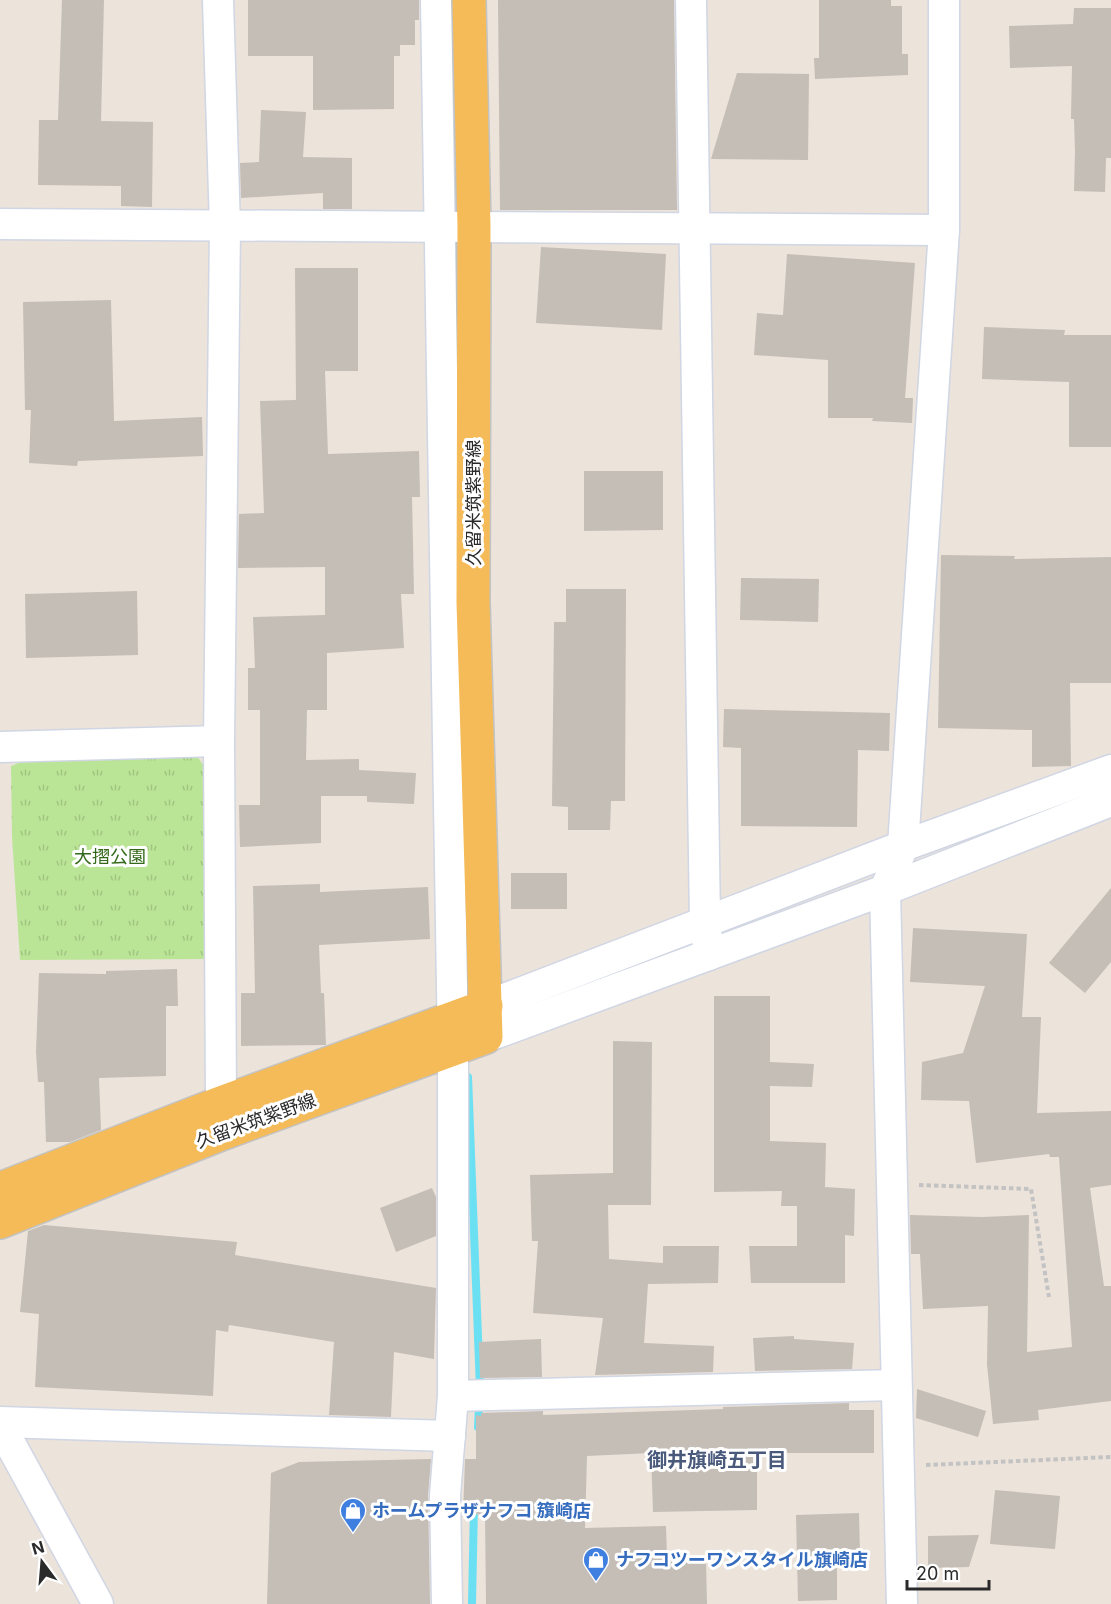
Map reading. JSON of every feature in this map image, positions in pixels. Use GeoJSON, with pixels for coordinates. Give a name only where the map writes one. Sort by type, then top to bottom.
{"type":"FeatureCollection","features":[{"type":"Feature","properties":{"kind":"main road","name":"久留米筑紫野線"},"geometry":{"type":"LineString","coordinates":[[0,1222],[220,1134],[486,1022],[474,602],[474,227],[469,0]]}},
{"type":"Feature","properties":{"kind":"main road","name":"久留米筑紫野線"},"geometry":{"type":"LineString","coordinates":[[0,1189],[221,1103],[453,1034]]}},
{"type":"Feature","properties":{"kind":"street"},"geometry":{"type":"LineString","coordinates":[[218,0],[225,227],[219,741],[221,1103]]}},
{"type":"Feature","properties":{"kind":"street"},"geometry":{"type":"LineString","coordinates":[[435,0],[453,1034],[453,1396],[445,1495],[447,1604]]}},
{"type":"Feature","properties":{"kind":"street"},"geometry":{"type":"LineString","coordinates":[[691,0],[705,922],[709,955]]}},
{"type":"Feature","properties":{"kind":"street"},"geometry":{"type":"LineString","coordinates":[[902,1604],[885,890],[903,846],[944,230],[944,0]]}},
{"type":"Feature","properties":{"kind":"street"},"geometry":{"type":"LineString","coordinates":[[0,224],[944,230]]}},
{"type":"Feature","properties":{"kind":"street"},"geometry":{"type":"LineString","coordinates":[[0,747],[219,741]]}},
{"type":"Feature","properties":{"kind":"street"},"geometry":{"type":"LineString","coordinates":[[486,1022],[705,922],[1111,770]]}},
{"type":"Feature","properties":{"kind":"street"},"geometry":{"type":"LineString","coordinates":[[486,1022],[709,955],[885,890],[1111,801]]}},
{"type":"Feature","properties":{"kind":"street"},"geometry":{"type":"LineString","coordinates":[[453,1396],[896,1385]]}},
{"type":"Feature","properties":{"kind":"street"},"geometry":{"type":"LineString","coordinates":[[0,1423],[450,1436]]}},
{"type":"Feature","properties":{"kind":"street"},"geometry":{"type":"LineString","coordinates":[[0,1423],[98,1604]]}},
{"type":"Feature","properties":{"kind":"path"},"geometry":{"type":"LineString","coordinates":[[892,1184],[1031,1189],[1049,1297]]}},
{"type":"Feature","properties":{"kind":"path"},"geometry":{"type":"LineString","coordinates":[[898,1466],[1111,1457]]}},
{"type":"Feature","properties":{"kind":"green space","name":"大摺公園"},"geometry":{"type":"Polygon","coordinates":[[[42,754],[196,754],[203,765],[209,959],[20,960],[12,836],[11,766],[42,754]]]}},
{"type":"Feature","properties":{"kind":"building"},"geometry":{"type":"Polygon","coordinates":[[[62,0],[104,0],[101,121],[153,122],[152,207],[121,206],[121,186],[38,185],[39,120],[58,120],[62,0]]]}},
{"type":"Feature","properties":{"kind":"building"},"geometry":{"type":"Polygon","coordinates":[[[248,0],[419,0],[419,20],[415,20],[415,45],[400,45],[400,56],[394,56],[394,109],[313,110],[313,56],[248,56],[248,0]]]}},
{"type":"Feature","properties":{"kind":"building"},"geometry":{"type":"Polygon","coordinates":[[[498,0],[674,0],[677,210],[500,210],[498,0]]]}},
{"type":"Feature","properties":{"kind":"building"},"geometry":{"type":"Polygon","coordinates":[[[819,0],[891,0],[891,6],[902,6],[902,54],[908,54],[908,75],[815,79],[814,58],[819,58],[819,0]]]}},
{"type":"Feature","properties":{"kind":"building"},"geometry":{"type":"Polygon","coordinates":[[[1074,8],[1111,8],[1111,158],[1106,158],[1105,192],[1074,191],[1074,119],[1071,119],[1072,66],[1010,68],[1009,26],[1073,24],[1074,8]]]}},
{"type":"Feature","properties":{"kind":"building"},"geometry":{"type":"Polygon","coordinates":[[[737,73],[809,74],[808,160],[711,159],[737,73]]]}},
{"type":"Feature","properties":{"kind":"building"},"geometry":{"type":"Polygon","coordinates":[[[261,110],[306,112],[303,157],[352,158],[352,209],[323,209],[323,193],[241,198],[240,163],[259,162],[261,110]]]}},
{"type":"Feature","properties":{"kind":"building"},"geometry":{"type":"Polygon","coordinates":[[[541,247],[666,254],[662,330],[536,323],[541,247]]]}},
{"type":"Feature","properties":{"kind":"building"},"geometry":{"type":"Polygon","coordinates":[[[787,254],[915,263],[905,398],[913,398],[912,423],[872,421],[873,418],[828,418],[828,360],[754,355],[757,313],[783,315],[787,254]]]}},
{"type":"Feature","properties":{"kind":"building"},"geometry":{"type":"Polygon","coordinates":[[[295,268],[358,268],[358,371],[325,371],[328,454],[419,451],[420,497],[412,497],[414,594],[401,594],[404,648],[327,653],[327,710],[307,710],[306,760],[359,759],[359,770],[416,773],[414,804],[367,802],[367,796],[321,796],[321,843],[240,847],[239,805],[260,805],[260,710],[248,710],[248,668],[255,668],[253,617],[325,615],[325,567],[238,568],[239,514],[264,513],[260,401],[296,400],[295,268]]]}},
{"type":"Feature","properties":{"kind":"building"},"geometry":{"type":"Polygon","coordinates":[[[111,300],[114,421],[202,417],[203,456],[78,461],[77,466],[29,463],[31,410],[25,410],[23,302],[111,300]]]}},
{"type":"Feature","properties":{"kind":"building"},"geometry":{"type":"Polygon","coordinates":[[[984,327],[1065,330],[1064,335],[1111,335],[1111,447],[1069,447],[1069,382],[982,379],[984,327]]]}},
{"type":"Feature","properties":{"kind":"building"},"geometry":{"type":"Polygon","coordinates":[[[584,471],[663,471],[663,530],[584,531],[584,471]]]}},
{"type":"Feature","properties":{"kind":"building"},"geometry":{"type":"Polygon","coordinates":[[[941,555],[1015,556],[1014,559],[1111,557],[1111,683],[1070,683],[1071,766],[1032,767],[1032,730],[938,728],[941,555]]]}},
{"type":"Feature","properties":{"kind":"building"},"geometry":{"type":"Polygon","coordinates":[[[741,578],[819,579],[818,622],[740,620],[741,578]]]}},
{"type":"Feature","properties":{"kind":"building"},"geometry":{"type":"Polygon","coordinates":[[[566,589],[626,589],[625,801],[611,801],[610,830],[568,830],[568,807],[552,806],[554,622],[566,622],[566,589]]]}},
{"type":"Feature","properties":{"kind":"building"},"geometry":{"type":"Polygon","coordinates":[[[137,591],[138,655],[26,658],[25,594],[137,591]]]}},
{"type":"Feature","properties":{"kind":"building"},"geometry":{"type":"Polygon","coordinates":[[[724,709],[890,713],[889,751],[858,750],[857,827],[741,826],[741,748],[723,747],[724,709]]]}},
{"type":"Feature","properties":{"kind":"building"},"geometry":{"type":"Polygon","coordinates":[[[511,873],[567,873],[567,909],[511,909],[511,873]]]}},
{"type":"Feature","properties":{"kind":"building"},"geometry":{"type":"Polygon","coordinates":[[[320,884],[320,892],[428,887],[430,939],[319,945],[326,1045],[241,1046],[241,993],[255,993],[253,886],[320,884]]]}},
{"type":"Feature","properties":{"kind":"building"},"geometry":{"type":"Polygon","coordinates":[[[1111,888],[1111,962],[1085,993],[1049,963],[1111,888]]]}},
{"type":"Feature","properties":{"kind":"building"},"geometry":{"type":"Polygon","coordinates":[[[913,928],[1027,934],[1022,1017],[1041,1017],[1037,1113],[1111,1111],[1111,1185],[1090,1188],[1104,1286],[1111,1286],[1111,1401],[1038,1410],[1039,1420],[993,1424],[987,1364],[988,1306],[923,1309],[920,1254],[911,1254],[910,1215],[982,1217],[1029,1215],[1027,1352],[1072,1347],[1059,1157],[1050,1157],[1049,1154],[976,1163],[969,1101],[921,1100],[922,1062],[963,1053],[985,986],[910,982],[913,928]]]}},
{"type":"Feature","properties":{"kind":"building"},"geometry":{"type":"Polygon","coordinates":[[[177,969],[178,1006],[166,1006],[166,1076],[99,1078],[101,1130],[70,1142],[46,1142],[44,1082],[38,1082],[36,1052],[39,973],[106,974],[106,971],[177,969]]]}},
{"type":"Feature","properties":{"kind":"building"},"geometry":{"type":"Polygon","coordinates":[[[714,996],[770,996],[770,1062],[814,1064],[812,1087],[770,1086],[770,1141],[826,1143],[825,1187],[855,1189],[854,1236],[845,1235],[845,1283],[751,1283],[749,1246],[797,1246],[797,1206],[781,1206],[782,1191],[714,1192],[714,996]]]}},
{"type":"Feature","properties":{"kind":"building"},"geometry":{"type":"Polygon","coordinates":[[[613,1041],[652,1042],[651,1205],[608,1205],[609,1259],[663,1263],[663,1246],[719,1246],[718,1283],[648,1284],[644,1343],[714,1346],[713,1372],[595,1375],[603,1318],[533,1313],[538,1241],[532,1241],[530,1175],[613,1173],[613,1041]]]}},
{"type":"Feature","properties":{"kind":"building"},"geometry":{"type":"Polygon","coordinates":[[[432,1188],[436,1197],[436,1236],[396,1252],[380,1208],[432,1188]]]}},
{"type":"Feature","properties":{"kind":"building"},"geometry":{"type":"Polygon","coordinates":[[[44,1225],[237,1242],[235,1255],[436,1288],[434,1359],[394,1352],[391,1417],[329,1415],[334,1342],[229,1325],[228,1332],[216,1330],[213,1396],[35,1387],[39,1314],[20,1312],[28,1231],[44,1225]]]}},
{"type":"Feature","properties":{"kind":"building"},"geometry":{"type":"Polygon","coordinates":[[[794,1336],[794,1339],[854,1343],[852,1369],[755,1371],[753,1338],[794,1336]]]}},
{"type":"Feature","properties":{"kind":"building"},"geometry":{"type":"Polygon","coordinates":[[[541,1339],[542,1377],[480,1378],[479,1342],[541,1339]]]}},
{"type":"Feature","properties":{"kind":"building"},"geometry":{"type":"Polygon","coordinates":[[[917,1389],[986,1411],[978,1437],[916,1418],[917,1389]]]}},
{"type":"Feature","properties":{"kind":"building"},"geometry":{"type":"Polygon","coordinates":[[[849,1403],[849,1410],[874,1410],[874,1453],[757,1453],[757,1510],[653,1512],[651,1453],[587,1456],[585,1528],[666,1526],[667,1558],[706,1563],[707,1604],[486,1604],[485,1514],[463,1515],[465,1459],[476,1459],[476,1415],[543,1411],[543,1415],[849,1403]]]}},
{"type":"Feature","properties":{"kind":"building","name":"ホームプラザナフコ 籏崎店"},"geometry":{"type":"Polygon","coordinates":[[[431,1459],[428,1495],[430,1604],[267,1604],[271,1473],[299,1462],[431,1459]]]}},
{"type":"Feature","properties":{"kind":"building"},"geometry":{"type":"Polygon","coordinates":[[[995,1490],[1060,1496],[1055,1549],[990,1544],[995,1490]]]}},
{"type":"Feature","properties":{"kind":"building"},"geometry":{"type":"Polygon","coordinates":[[[859,1513],[860,1554],[837,1555],[837,1600],[798,1601],[796,1515],[859,1513]]]}},
{"type":"Feature","properties":{"kind":"building"},"geometry":{"type":"Polygon","coordinates":[[[979,1535],[969,1567],[928,1568],[928,1536],[979,1535]]]}},
{"type":"Feature","properties":{"kind":"waterway"},"geometry":{"type":"LineString","coordinates":[[468,1077],[480,1388],[478,1427]]}},
{"type":"Feature","properties":{"kind":"waterway"},"geometry":{"type":"LineString","coordinates":[[472,1604],[474,1505]]}},
{"type":"Feature","properties":{"kind":"place","name":"ホームプラザナフコ 籏崎店"},"geometry":{"type":"Point","coordinates":[353,1534]}},
{"type":"Feature","properties":{"kind":"place","name":"ナフコツーワンスタイル旗崎店"},"geometry":{"type":"Point","coordinates":[596,1583]}},
{"type":"Feature","properties":{"kind":"district","name":"御井旗崎五丁目"},"geometry":{"type":"Point","coordinates":[717,1460]}}]}
